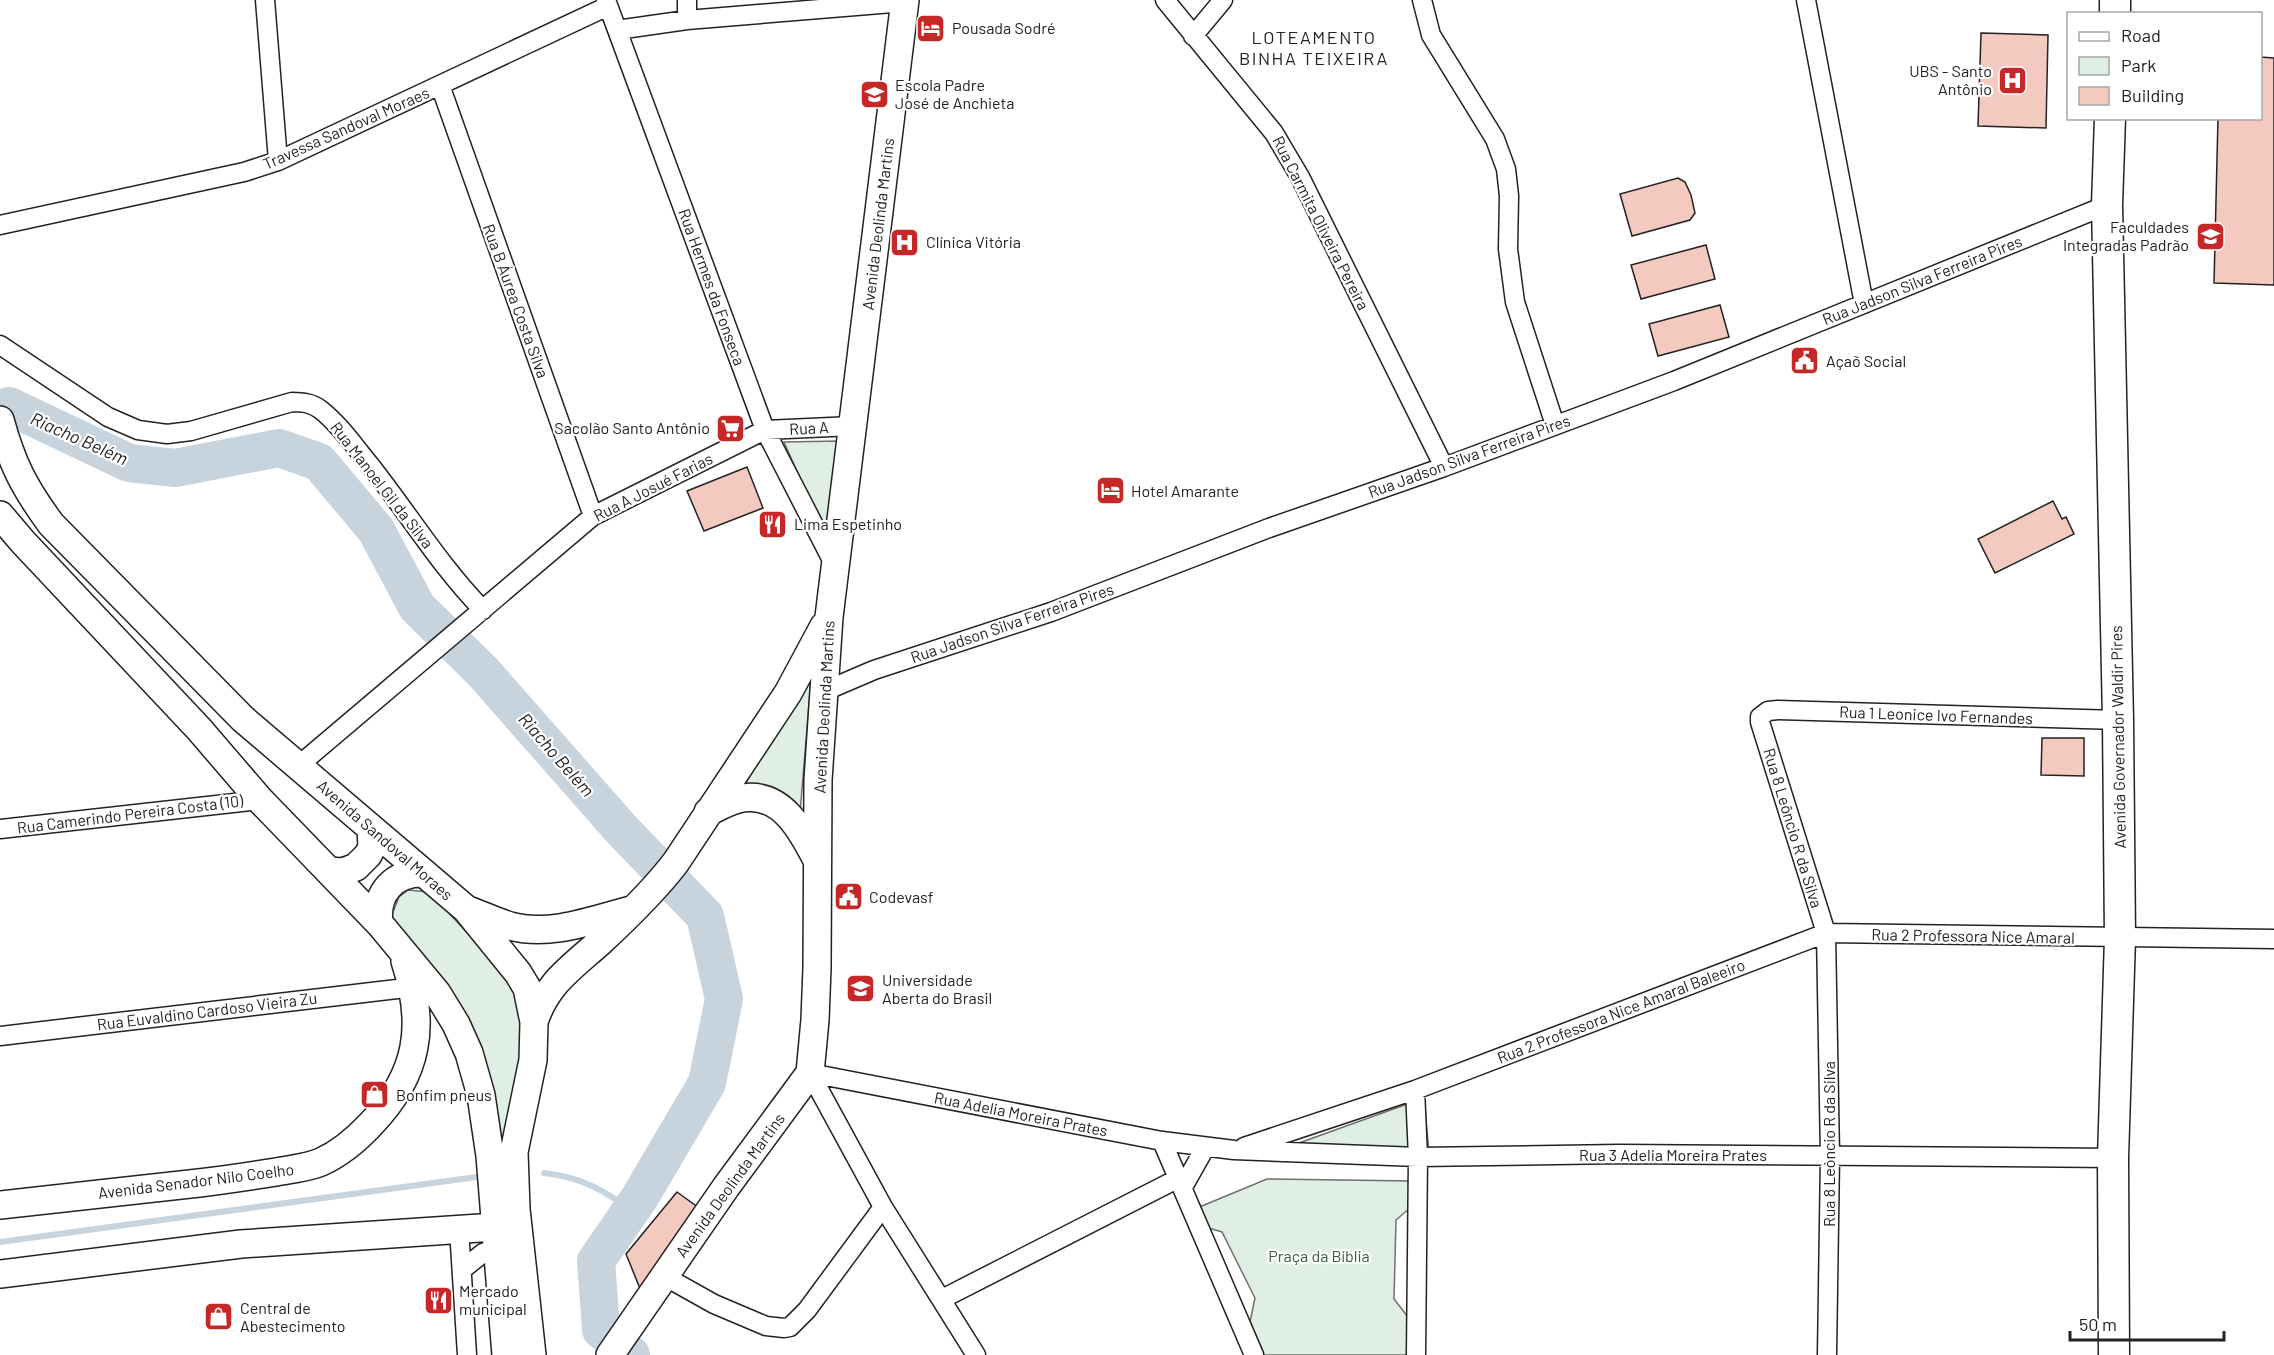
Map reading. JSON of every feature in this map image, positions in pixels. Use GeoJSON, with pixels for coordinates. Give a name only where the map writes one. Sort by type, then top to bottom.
{"type":"FeatureCollection","features":[{"type":"Feature","properties":{"kind":"main road","name":"Avenida Deolinda Martins"},"geometry":{"type":"LineString","coordinates":[[611,1353],[726,1187],[810,1072],[817,989],[819,771],[829,617],[905,1]]}},
{"type":"Feature","properties":{"kind":"main road","name":"Avenida Governador Waldir Pires"},"geometry":{"type":"LineString","coordinates":[[2110,120],[2107,205],[2118,720],[2120,938],[2113,1158],[2114,1355]]}},
{"type":"Feature","properties":{"kind":"main road","name":"Avenida Sandoval Moraes"},"geometry":{"type":"LineString","coordinates":[[0,420],[12,461],[30,495],[51,524],[243,719],[466,909],[518,973],[527,988],[534,1022],[533,1060],[502,1154],[500,1223],[506,1355]]}},
{"type":"Feature","properties":{"kind":"main road","name":"Avenida Sandoval Moraes"},"geometry":{"type":"LineString","coordinates":[[0,515],[199,729],[260,800],[379,922],[437,993],[456,1024],[469,1053],[502,1154]]}},
{"type":"Feature","properties":{"kind":"main road"},"geometry":{"type":"LineString","coordinates":[[534,1022],[540,1005],[554,983],[635,909],[657,887],[676,862],[788,693],[829,617]]}},
{"type":"Feature","properties":{"kind":"main road"},"geometry":{"type":"LineString","coordinates":[[708,812],[744,798],[761,798],[781,808],[796,822],[818,863]]}},
{"type":"Feature","properties":{"kind":"main road"},"geometry":{"type":"LineString","coordinates":[[329,871],[343,872],[356,867],[368,855],[372,847],[371,829]]}},
{"type":"Feature","properties":{"kind":"main road"},"geometry":{"type":"LineString","coordinates":[[379,922],[378,912],[381,899],[388,885],[403,876],[424,873]]}},
{"type":"Feature","properties":{"kind":"main road"},"geometry":{"type":"LineString","coordinates":[[466,909],[512,926],[543,930],[635,909]]}},
{"type":"Feature","properties":{"kind":"main road","name":"Avenida Senador Nilo Coelho"},"geometry":{"type":"LineString","coordinates":[[0,1205],[234,1179],[304,1167],[335,1155],[350,1145],[392,1101],[410,1065],[415,1045],[417,1018],[414,987],[402,951]]}},
{"type":"Feature","properties":{"kind":"main road","name":"Avenida Sandoval Moraes"},"geometry":{"type":"LineString","coordinates":[[500,1223],[532,1355]]}},
{"type":"Feature","properties":{"kind":"main road"},"geometry":{"type":"LineString","coordinates":[[0,1274],[241,1244],[459,1229],[500,1223]]}},
{"type":"Feature","properties":{"kind":"street"},"geometry":{"type":"LineString","coordinates":[[265,0],[278,161]]}},
{"type":"Feature","properties":{"kind":"street"},"geometry":{"type":"LineString","coordinates":[[687,0],[687,21]]}},
{"type":"Feature","properties":{"kind":"street","name":"Rua Carmita Oliveira Pereira"},"geometry":{"type":"LineString","coordinates":[[1165,0],[1247,98],[1280,142],[1300,177],[1444,467]]}},
{"type":"Feature","properties":{"kind":"street"},"geometry":{"type":"LineString","coordinates":[[1193,36],[1223,0]]}},
{"type":"Feature","properties":{"kind":"street"},"geometry":{"type":"LineString","coordinates":[[1422,0],[1431,35],[1495,139],[1506,169],[1509,196],[1508,249],[1515,302],[1555,425]]}},
{"type":"Feature","properties":{"kind":"street"},"geometry":{"type":"LineString","coordinates":[[1806,0],[1864,304]]}},
{"type":"Feature","properties":{"kind":"street"},"geometry":{"type":"LineString","coordinates":[[617,30],[687,21],[905,1]]}},
{"type":"Feature","properties":{"kind":"street","name":"Travessa Sandoval Moraes"},"geometry":{"type":"LineString","coordinates":[[0,225],[244,172],[278,161],[607,3]]}},
{"type":"Feature","properties":{"kind":"street","name":"Rua Hermes da Fonseca"},"geometry":{"type":"LineString","coordinates":[[607,3],[765,430],[835,566]]}},
{"type":"Feature","properties":{"kind":"street","name":"Rua B Áurea Costa Silva"},"geometry":{"type":"LineString","coordinates":[[440,85],[593,516]]}},
{"type":"Feature","properties":{"kind":"street","name":"Rua Jadson Silva Ferreira Pires"},"geometry":{"type":"LineString","coordinates":[[825,691],[874,670],[933,653],[1051,612],[1269,528],[1444,467],[1674,381],[2107,205]]}},
{"type":"Feature","properties":{"kind":"street","name":"Rua Manoel Gil da Silva"},"geometry":{"type":"LineString","coordinates":[[0,345],[108,417],[138,430],[167,434],[191,431],[292,402],[307,402],[320,409],[356,448],[446,569],[483,610]]}},
{"type":"Feature","properties":{"kind":"street","name":"Rua A"},"geometry":{"type":"LineString","coordinates":[[765,430],[853,426]]}},
{"type":"Feature","properties":{"kind":"street","name":"Rua A Josué Farias"},"geometry":{"type":"LineString","coordinates":[[298,766],[593,516],[765,430]]}},
{"type":"Feature","properties":{"kind":"street","name":"Rua 1 Leonice Ivo Fernandes"},"geometry":{"type":"LineString","coordinates":[[1760,722],[1763,714],[1778,710],[2118,720]]}},
{"type":"Feature","properties":{"kind":"street","name":"Rua 8 Leôncio R da Silva"},"geometry":{"type":"LineString","coordinates":[[1760,722],[1826,933]]}},
{"type":"Feature","properties":{"kind":"street","name":"Rua Camerindo Pereira Costa (10)"},"geometry":{"type":"LineString","coordinates":[[0,829],[260,800]]}},
{"type":"Feature","properties":{"kind":"street","name":"Rua 2 Professora Nice Amaral"},"geometry":{"type":"LineString","coordinates":[[1826,933],[2274,939]]}},
{"type":"Feature","properties":{"kind":"street","name":"Rua 2 Professora Nice Amaral Baleeiro"},"geometry":{"type":"LineString","coordinates":[[1234,1150],[1415,1089],[1826,933]]}},
{"type":"Feature","properties":{"kind":"street","name":"Rua 8 Leóncio R da Silva"},"geometry":{"type":"LineString","coordinates":[[1826,933],[1830,1156],[1827,1355]]}},
{"type":"Feature","properties":{"kind":"street","name":"Rua Euvaldino Cardoso Vieira Zu"},"geometry":{"type":"LineString","coordinates":[[0,1036],[414,987]]}},
{"type":"Feature","properties":{"kind":"street"},"geometry":{"type":"LineString","coordinates":[[810,1072],[883,1207],[976,1355]]}},
{"type":"Feature","properties":{"kind":"street","name":"Rua Adelia Moreira Prates"},"geometry":{"type":"LineString","coordinates":[[810,1072],[1162,1141],[1234,1150]]}},
{"type":"Feature","properties":{"kind":"street"},"geometry":{"type":"LineString","coordinates":[[1415,1089],[1418,1157],[1416,1355]]}},
{"type":"Feature","properties":{"kind":"street"},"geometry":{"type":"LineString","coordinates":[[1162,1141],[1254,1355]]}},
{"type":"Feature","properties":{"kind":"street"},"geometry":{"type":"LineString","coordinates":[[942,1299],[1181,1183],[1205,1148]]}},
{"type":"Feature","properties":{"kind":"street","name":"Rua 3 Adelia Moreira Prates"},"geometry":{"type":"LineString","coordinates":[[1234,1150],[1418,1157],[1619,1154],[2113,1158]]}},
{"type":"Feature","properties":{"kind":"street"},"geometry":{"type":"LineString","coordinates":[[664,1276],[714,1304],[766,1326],[784,1329],[790,1327],[807,1310],[883,1207]]}},
{"type":"Feature","properties":{"kind":"street"},"geometry":{"type":"LineString","coordinates":[[463,1269],[483,1253],[500,1223]]}},
{"type":"Feature","properties":{"kind":"street"},"geometry":{"type":"LineString","coordinates":[[459,1229],[467,1355]]}},
{"type":"Feature","properties":{"kind":"green space"},"geometry":{"type":"Polygon","coordinates":[[[840,441],[829,544],[784,442],[840,441]]]}},
{"type":"Feature","properties":{"kind":"green space"},"geometry":{"type":"Polygon","coordinates":[[[812,668],[800,813],[742,790],[812,668]]]}},
{"type":"Feature","properties":{"kind":"green space"},"geometry":{"type":"Polygon","coordinates":[[[408,890],[429,892],[490,957],[510,983],[527,1022],[511,1242],[486,1084],[391,917],[399,897],[408,890]]]}},
{"type":"Feature","properties":{"kind":"green space"},"geometry":{"type":"Polygon","coordinates":[[[1424,1098],[1429,1152],[1260,1157],[1424,1098]]]}},
{"type":"Feature","properties":{"kind":"green space","name":"Praça da Bíblia"},"geometry":{"type":"Polygon","coordinates":[[[1267,1179],[1412,1181],[1410,1208],[1396,1220],[1394,1299],[1408,1317],[1407,1355],[1264,1355],[1250,1322],[1255,1298],[1222,1232],[1205,1227],[1197,1208],[1267,1179]]]}},
{"type":"Feature","properties":{"kind":"building","name":"UBS - Santo Antônio"},"geometry":{"type":"Polygon","coordinates":[[[1981,33],[2048,35],[2046,128],[1978,126],[1981,33]]]}},
{"type":"Feature","properties":{"kind":"building"},"geometry":{"type":"Polygon","coordinates":[[[2262,57],[2274,58],[2274,285],[2214,283],[2218,120],[2262,120],[2262,57]]]}},
{"type":"Feature","properties":{"kind":"building"},"geometry":{"type":"Polygon","coordinates":[[[1678,178],[1685,182],[1691,195],[1695,213],[1690,220],[1632,236],[1620,194],[1678,178]]]}},
{"type":"Feature","properties":{"kind":"building"},"geometry":{"type":"Polygon","coordinates":[[[1706,245],[1715,279],[1641,299],[1631,265],[1706,245]]]}},
{"type":"Feature","properties":{"kind":"building"},"geometry":{"type":"Polygon","coordinates":[[[1720,305],[1729,337],[1658,356],[1649,324],[1720,305]]]}},
{"type":"Feature","properties":{"kind":"building"},"geometry":{"type":"Polygon","coordinates":[[[747,467],[763,508],[704,531],[687,491],[747,467]]]}},
{"type":"Feature","properties":{"kind":"building"},"geometry":{"type":"Polygon","coordinates":[[[2053,501],[2062,519],[2066,517],[2074,534],[1995,573],[1978,539],[2053,501]]]}},
{"type":"Feature","properties":{"kind":"building"},"geometry":{"type":"Polygon","coordinates":[[[2042,738],[2084,738],[2084,776],[2041,775],[2042,738]]]}},
{"type":"Feature","properties":{"kind":"building"},"geometry":{"type":"Polygon","coordinates":[[[677,1192],[703,1211],[641,1291],[626,1254],[677,1192]]]}},
{"type":"Feature","properties":{"kind":"waterway","name":"Riacho Belém"},"geometry":{"type":"LineString","coordinates":[[9,406],[129,463],[175,468],[279,448],[319,462],[376,530],[417,607],[483,672],[622,830],[705,916],[724,999],[707,1083],[640,1197],[596,1261],[601,1330],[631,1355]]}},
{"type":"Feature","properties":{"kind":"waterway"},"geometry":{"type":"LineString","coordinates":[[544,1173],[590,1185],[611,1196],[631,1211]]}},
{"type":"Feature","properties":{"kind":"waterway"},"geometry":{"type":"LineString","coordinates":[[0,1242],[477,1177]]}},
{"type":"Feature","properties":{"kind":"place","name":"Pousada Sodré"},"geometry":{"type":"Point","coordinates":[931,28]}},
{"type":"Feature","properties":{"kind":"place","name":"UBS - Santo Antônio"},"geometry":{"type":"Point","coordinates":[2013,80]}},
{"type":"Feature","properties":{"kind":"place","name":"Escola Padre José de Anchieta"},"geometry":{"type":"Point","coordinates":[874,94]}},
{"type":"Feature","properties":{"kind":"place","name":"Faculdades Integradas Padrão"},"geometry":{"type":"Point","coordinates":[2210,236]}},
{"type":"Feature","properties":{"kind":"place","name":"Clínica Vitória"},"geometry":{"type":"Point","coordinates":[905,242]}},
{"type":"Feature","properties":{"kind":"place","name":"Açaõ Social"},"geometry":{"type":"Point","coordinates":[1805,361]}},
{"type":"Feature","properties":{"kind":"place","name":"Sacolão Santo Antônio"},"geometry":{"type":"Point","coordinates":[731,428]}},
{"type":"Feature","properties":{"kind":"place","name":"Hotel Amarante"},"geometry":{"type":"Point","coordinates":[1110,491]}},
{"type":"Feature","properties":{"kind":"place","name":"Lima Espetinho"},"geometry":{"type":"Point","coordinates":[773,524]}},
{"type":"Feature","properties":{"kind":"place","name":"Codevasf"},"geometry":{"type":"Point","coordinates":[848,897]}},
{"type":"Feature","properties":{"kind":"place","name":"Universidade Aberta do Brasil"},"geometry":{"type":"Point","coordinates":[861,989]}},
{"type":"Feature","properties":{"kind":"place","name":"Bonfim pneus"},"geometry":{"type":"Point","coordinates":[375,1095]}},
{"type":"Feature","properties":{"kind":"place","name":"Mercado municipal"},"geometry":{"type":"Point","coordinates":[438,1300]}},
{"type":"Feature","properties":{"kind":"place","name":"Central de Abestecimento"},"geometry":{"type":"Point","coordinates":[219,1317]}},
{"type":"Feature","properties":{"kind":"district","name":"LOTEAMENTO BINHA TEIXEIRA"},"geometry":{"type":"Point","coordinates":[1314,48]}}]}
